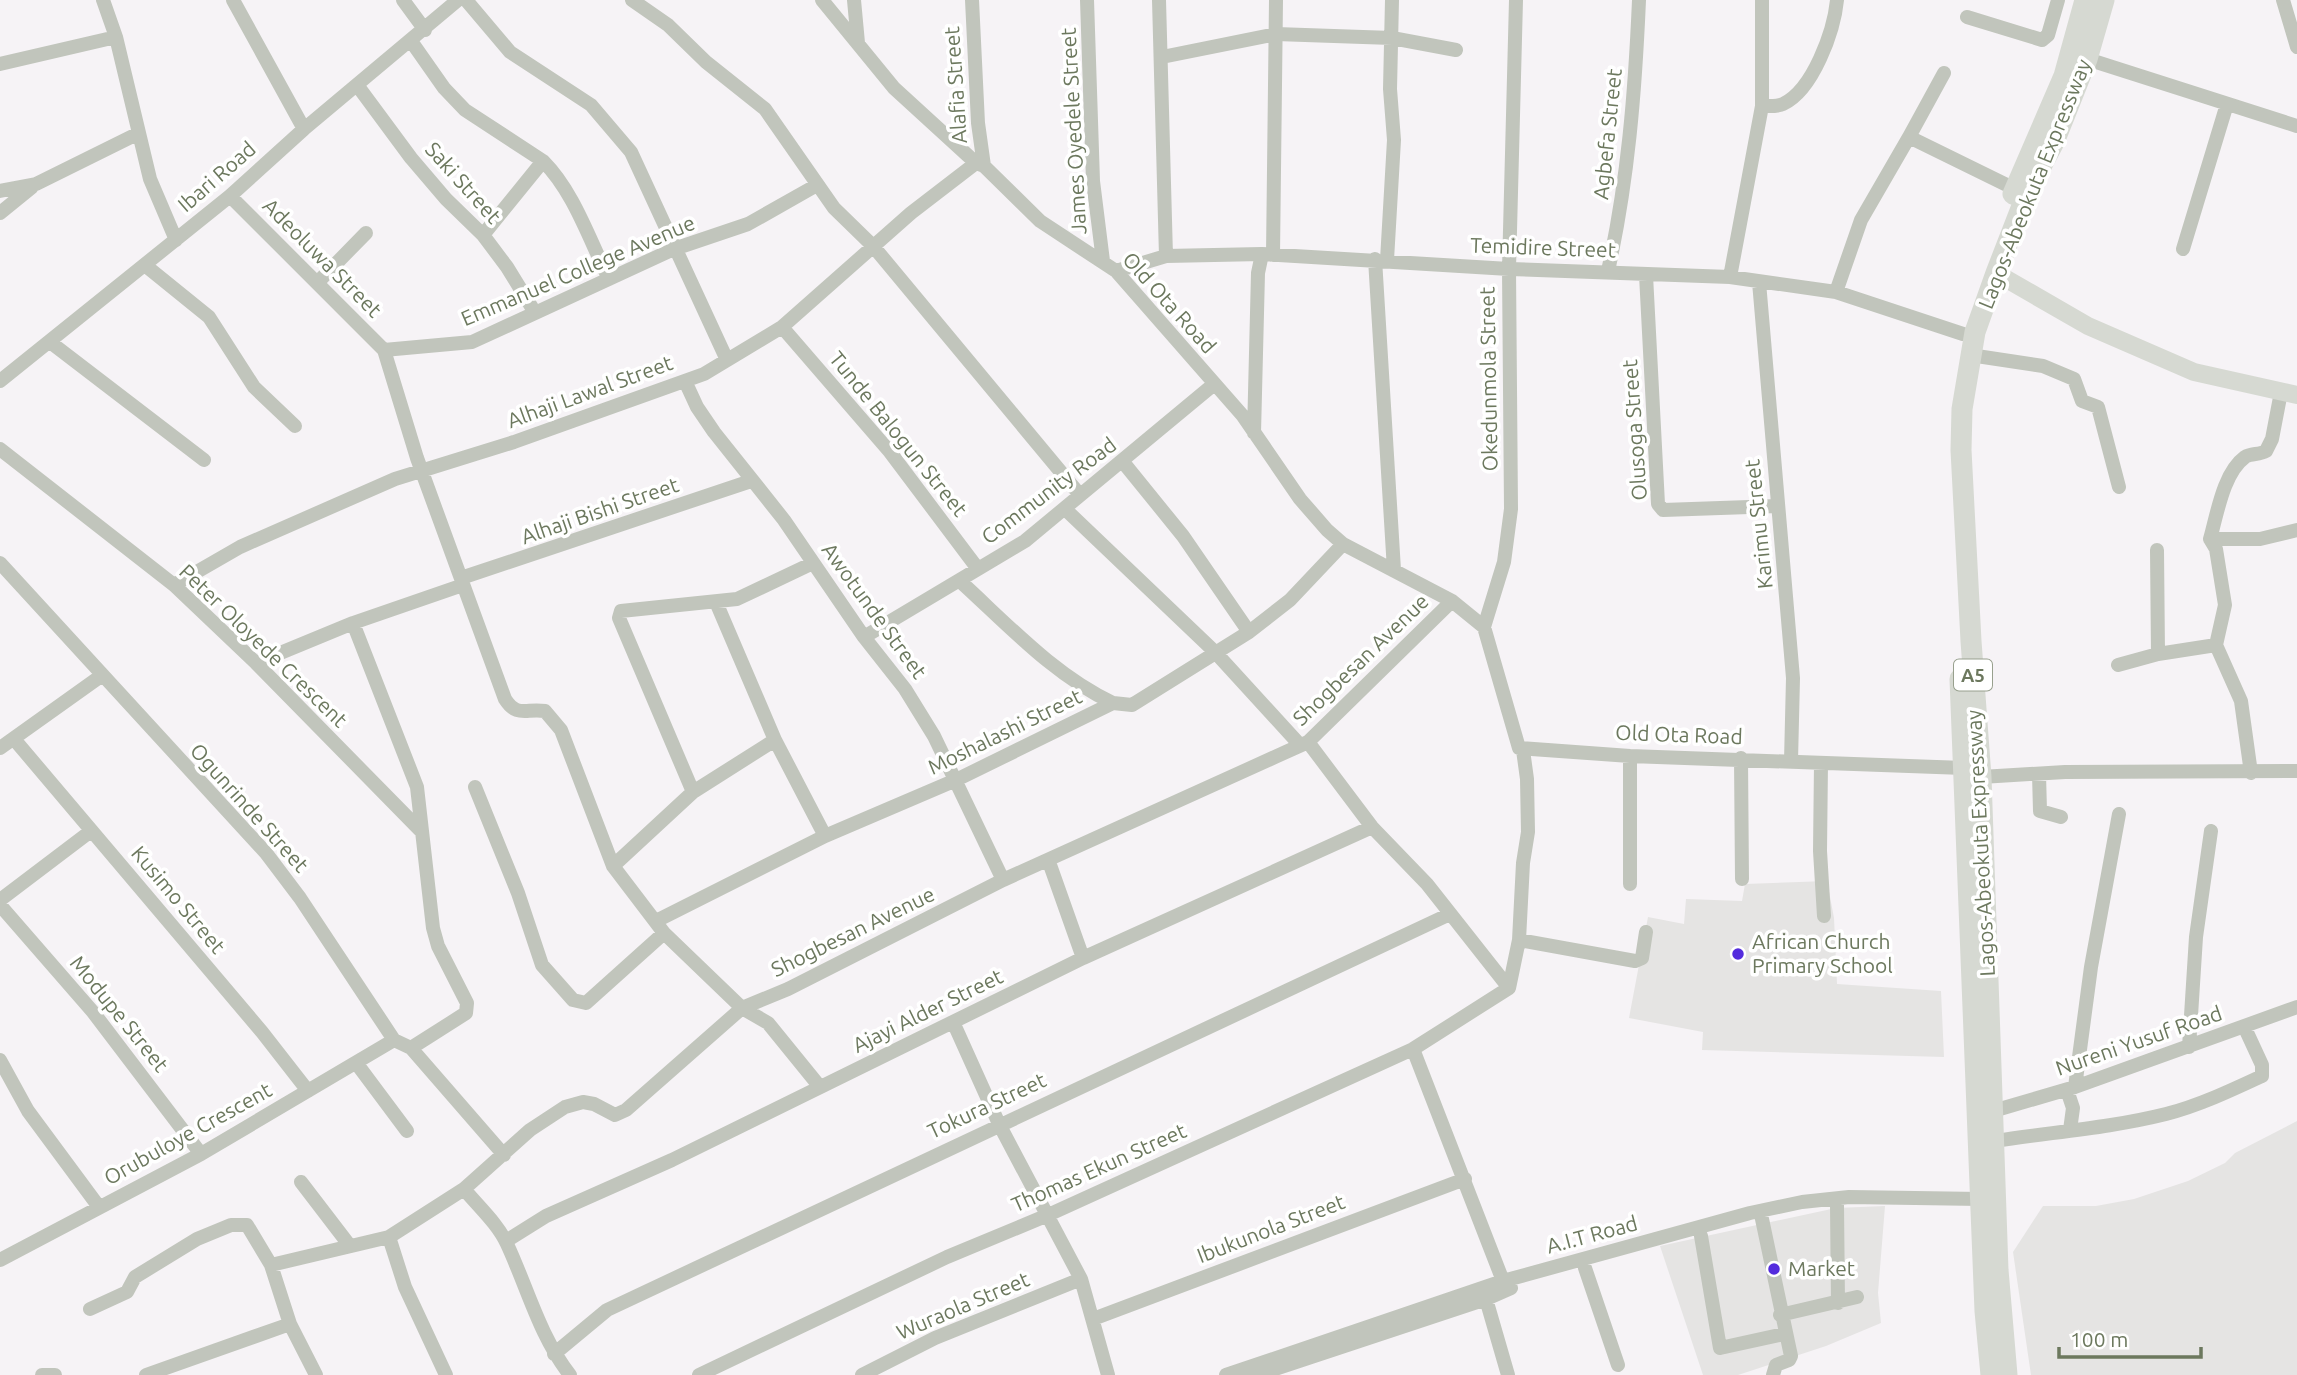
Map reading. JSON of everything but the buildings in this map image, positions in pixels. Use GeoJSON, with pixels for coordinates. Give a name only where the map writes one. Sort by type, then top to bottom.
{"type":"FeatureCollection","features":[{"type":"Feature","properties":{"kind":"highway","name":"Lagos-Abeokuta Expressway"},"geometry":{"type":"LineString","coordinates":[[2007,1375],[2000,1313],[1995,1141],[1951,433],[1956,372],[1963,334],[1990,250],[2063,76],[2085,0]]}},
{"type":"Feature","properties":{"kind":"highway","name":"Lagos-Abeokuta Expressway"},"geometry":{"type":"LineString","coordinates":[[1991,1375],[1970,969],[1973,772],[1961,450],[1962,409],[1970,355],[1996,273],[2027,193],[2054,142],[2087,59],[2104,0]]}},
{"type":"Feature","properties":{"kind":"main road"},"geometry":{"type":"LineString","coordinates":[[1996,273],[2088,326],[2194,372],[2289,394]]}},
{"type":"Feature","properties":{"kind":"street"},"geometry":{"type":"LineString","coordinates":[[103,0],[116,37],[137,134],[155,192],[176,240]]}},
{"type":"Feature","properties":{"kind":"street"},"geometry":{"type":"LineString","coordinates":[[233,0],[304,129]]}},
{"type":"Feature","properties":{"kind":"street"},"geometry":{"type":"LineString","coordinates":[[403,0],[425,30]]}},
{"type":"Feature","properties":{"kind":"street","name":"Ibari Road"},"geometry":{"type":"LineString","coordinates":[[0,381],[146,266],[458,0]]}},
{"type":"Feature","properties":{"kind":"street"},"geometry":{"type":"LineString","coordinates":[[466,0],[510,52],[581,97],[603,119],[640,168],[674,249],[727,360]]}},
{"type":"Feature","properties":{"kind":"street"},"geometry":{"type":"LineString","coordinates":[[632,0],[658,17],[706,62],[765,109],[834,208],[873,246],[1080,495]]}},
{"type":"Feature","properties":{"kind":"street","name":"Old Ota Road"},"geometry":{"type":"LineString","coordinates":[[822,0],[894,88],[1040,221],[1116,271],[1213,385],[1243,416],[1310,512],[1343,544],[1452,601],[1484,627]]}},
{"type":"Feature","properties":{"kind":"street"},"geometry":{"type":"LineString","coordinates":[[854,0],[858,43]]}},
{"type":"Feature","properties":{"kind":"street","name":"Alafia Street"},"geometry":{"type":"LineString","coordinates":[[972,0],[980,164]]}},
{"type":"Feature","properties":{"kind":"street","name":"James Oyedele Street"},"geometry":{"type":"LineString","coordinates":[[1087,0],[1093,181],[1103,261]]}},
{"type":"Feature","properties":{"kind":"street"},"geometry":{"type":"LineString","coordinates":[[1158,0],[1162,57],[1166,256]]}},
{"type":"Feature","properties":{"kind":"street"},"geometry":{"type":"LineString","coordinates":[[1254,433],[1258,273],[1267,254],[1276,0]]}},
{"type":"Feature","properties":{"kind":"street"},"geometry":{"type":"LineString","coordinates":[[1392,0],[1390,89],[1394,140],[1381,260],[1394,570]]}},
{"type":"Feature","properties":{"kind":"street","name":"Okedunmola Street"},"geometry":{"type":"LineString","coordinates":[[1484,627],[1504,562],[1511,509],[1508,269],[1516,0]]}},
{"type":"Feature","properties":{"kind":"street","name":"Agbefa Street"},"geometry":{"type":"LineString","coordinates":[[1608,271],[1624,200],[1635,86],[1639,0]]}},
{"type":"Feature","properties":{"kind":"street"},"geometry":{"type":"LineString","coordinates":[[1730,277],[1762,106],[1762,0]]}},
{"type":"Feature","properties":{"kind":"street"},"geometry":{"type":"LineString","coordinates":[[1762,106],[1780,106],[1795,97],[1827,43],[1837,0]]}},
{"type":"Feature","properties":{"kind":"street"},"geometry":{"type":"LineString","coordinates":[[1967,17],[2042,40],[2048,35],[2057,0]]}},
{"type":"Feature","properties":{"kind":"street"},"geometry":{"type":"LineString","coordinates":[[2283,0],[2297,47]]}},
{"type":"Feature","properties":{"kind":"street"},"geometry":{"type":"LineString","coordinates":[[1162,57],[1276,34],[1392,38],[1456,50]]}},
{"type":"Feature","properties":{"kind":"street"},"geometry":{"type":"LineString","coordinates":[[0,62],[116,37]]}},
{"type":"Feature","properties":{"kind":"street"},"geometry":{"type":"LineString","coordinates":[[411,41],[444,88],[465,110],[543,161],[565,187],[608,279]]}},
{"type":"Feature","properties":{"kind":"street"},"geometry":{"type":"LineString","coordinates":[[2087,59],[2297,126]]}},
{"type":"Feature","properties":{"kind":"street"},"geometry":{"type":"LineString","coordinates":[[1836,292],[1861,220],[1944,73]]}},
{"type":"Feature","properties":{"kind":"street","name":"Saki Street"},"geometry":{"type":"LineString","coordinates":[[357,85],[411,158],[446,199],[483,235],[507,267],[534,312]]}},
{"type":"Feature","properties":{"kind":"street"},"geometry":{"type":"LineString","coordinates":[[2183,249],[2227,104]]}},
{"type":"Feature","properties":{"kind":"street"},"geometry":{"type":"LineString","coordinates":[[0,213],[36,184],[137,134]]}},
{"type":"Feature","properties":{"kind":"street"},"geometry":{"type":"LineString","coordinates":[[1909,137],[2015,190]]}},
{"type":"Feature","properties":{"kind":"street"},"geometry":{"type":"LineString","coordinates":[[483,235],[543,161]]}},
{"type":"Feature","properties":{"kind":"street","name":"Alhaji Lawal Street"},"geometry":{"type":"LineString","coordinates":[[174,585],[240,547],[321,509],[421,469],[514,442],[685,381],[727,360],[782,327],[873,246],[980,164]]}},
{"type":"Feature","properties":{"kind":"street"},"geometry":{"type":"LineString","coordinates":[[0,191],[36,184]]}},
{"type":"Feature","properties":{"kind":"street","name":"Emmanuel College Avenue"},"geometry":{"type":"LineString","coordinates":[[384,350],[471,342],[674,249],[748,224],[817,185]]}},
{"type":"Feature","properties":{"kind":"street","name":"Adeoluwa Street"},"geometry":{"type":"LineString","coordinates":[[230,196],[384,350]]}},
{"type":"Feature","properties":{"kind":"street"},"geometry":{"type":"LineString","coordinates":[[318,282],[366,233]]}},
{"type":"Feature","properties":{"kind":"street","name":"Temidire Street"},"geometry":{"type":"LineString","coordinates":[[1116,271],[1166,256],[1267,254],[1508,269],[1730,277],[1836,292],[1963,334]]}},
{"type":"Feature","properties":{"kind":"street"},"geometry":{"type":"LineString","coordinates":[[146,266],[209,317],[254,387],[295,426]]}},
{"type":"Feature","properties":{"kind":"street","name":"Olusoga Street"},"geometry":{"type":"LineString","coordinates":[[1646,275],[1658,504],[1663,510],[1777,506]]}},
{"type":"Feature","properties":{"kind":"street","name":"Karimu Street"},"geometry":{"type":"LineString","coordinates":[[1759,282],[1793,678],[1791,761]]}},
{"type":"Feature","properties":{"kind":"street","name":"Tunde Balogun Street"},"geometry":{"type":"LineString","coordinates":[[782,327],[890,452],[978,569]]}},
{"type":"Feature","properties":{"kind":"street"},"geometry":{"type":"LineString","coordinates":[[50,341],[204,460]]}},
{"type":"Feature","properties":{"kind":"street"},"geometry":{"type":"LineString","coordinates":[[384,350],[421,469],[511,709],[524,713],[545,711],[561,730],[613,866],[660,927],[742,1008],[768,1023],[820,1087]]}},
{"type":"Feature","properties":{"kind":"street"},"geometry":{"type":"LineString","coordinates":[[1970,355],[2043,366],[2074,379],[2082,401],[2098,407],[2119,487]]}},
{"type":"Feature","properties":{"kind":"street","name":"Awotunde Street"},"geometry":{"type":"LineString","coordinates":[[685,381],[697,407],[751,481],[784,520],[829,582],[864,637],[905,689],[956,780],[1003,880]]}},
{"type":"Feature","properties":{"kind":"street","name":"Community Road"},"geometry":{"type":"LineString","coordinates":[[864,637],[961,582],[1025,541],[1213,385]]}},
{"type":"Feature","properties":{"kind":"street"},"geometry":{"type":"LineString","coordinates":[[2251,773],[2241,701],[2216,645],[2225,605],[2216,549],[2210,539],[2222,497],[2240,462],[2248,455],[2266,451],[2289,394]]}},
{"type":"Feature","properties":{"kind":"street","name":"Peter Oloyede Crescent"},"geometry":{"type":"LineString","coordinates":[[0,449],[174,585],[256,663],[421,831]]}},
{"type":"Feature","properties":{"kind":"street"},"geometry":{"type":"LineString","coordinates":[[1123,462],[1183,536],[1249,632]]}},
{"type":"Feature","properties":{"kind":"street","name":"Alhaji Bishi Street"},"geometry":{"type":"LineString","coordinates":[[256,663],[462,582],[751,481]]}},
{"type":"Feature","properties":{"kind":"street"},"geometry":{"type":"LineString","coordinates":[[1065,509],[1215,652],[1304,744],[1372,827],[1427,884],[1509,988]]}},
{"type":"Feature","properties":{"kind":"street"},"geometry":{"type":"LineString","coordinates":[[2210,539],[2260,539],[2297,530]]}},
{"type":"Feature","properties":{"kind":"street","name":"Moshalashi Street"},"geometry":{"type":"LineString","coordinates":[[475,787],[532,930],[542,965],[573,1000],[586,1003],[660,927],[825,836],[956,780],[1113,704],[1132,705],[1249,632],[1290,600],[1343,544]]}},
{"type":"Feature","properties":{"kind":"street"},"geometry":{"type":"LineString","coordinates":[[2157,550],[2158,654]]}},
{"type":"Feature","properties":{"kind":"street","name":"Ogunrinde Street"},"geometry":{"type":"LineString","coordinates":[[0,563],[266,853],[312,915],[394,1040]]}},
{"type":"Feature","properties":{"kind":"street"},"geometry":{"type":"LineString","coordinates":[[693,792],[619,618],[621,611],[626,608],[716,602],[748,596],[813,563]]}},
{"type":"Feature","properties":{"kind":"street"},"geometry":{"type":"LineString","coordinates":[[961,582],[1038,653],[1093,694],[1113,704]]}},
{"type":"Feature","properties":{"kind":"street","name":"Shogbesan Avenue"},"geometry":{"type":"LineString","coordinates":[[271,1265],[389,1237],[464,1189],[530,1130],[565,1107],[583,1102],[594,1104],[615,1115],[626,1110],[742,1008],[788,989],[1003,880],[1049,862],[1304,744],[1452,601]]}},
{"type":"Feature","properties":{"kind":"street"},"geometry":{"type":"LineString","coordinates":[[716,602],[775,740],[825,836]]}},
{"type":"Feature","properties":{"kind":"street"},"geometry":{"type":"LineString","coordinates":[[353,623],[417,787],[421,803],[421,831],[433,928],[468,1009],[462,1016],[411,1048]]}},
{"type":"Feature","properties":{"kind":"street"},"geometry":{"type":"LineString","coordinates":[[1484,627],[1517,743],[1523,750],[1527,779],[1528,832],[1523,863],[1518,940],[1509,988]]}},
{"type":"Feature","properties":{"kind":"street"},"geometry":{"type":"LineString","coordinates":[[2118,665],[2158,654],[2216,645]]}},
{"type":"Feature","properties":{"kind":"street"},"geometry":{"type":"LineString","coordinates":[[0,748],[101,676]]}},
{"type":"Feature","properties":{"kind":"street","name":"Kusimo Street"},"geometry":{"type":"LineString","coordinates":[[14,739],[262,1032],[308,1091]]}},
{"type":"Feature","properties":{"kind":"street"},"geometry":{"type":"LineString","coordinates":[[613,866],[693,792],[775,740]]}},
{"type":"Feature","properties":{"kind":"street","name":"Old Ota Road"},"geometry":{"type":"LineString","coordinates":[[1523,750],[1741,758],[2039,774],[2297,771]]}},
{"type":"Feature","properties":{"kind":"street"},"geometry":{"type":"LineString","coordinates":[[1630,756],[1630,884]]}},
{"type":"Feature","properties":{"kind":"street"},"geometry":{"type":"LineString","coordinates":[[1741,758],[1742,879]]}},
{"type":"Feature","properties":{"kind":"street"},"geometry":{"type":"LineString","coordinates":[[1821,763],[1820,851],[1824,916]]}},
{"type":"Feature","properties":{"kind":"street"},"geometry":{"type":"LineString","coordinates":[[2039,774],[2040,811],[2061,817]]}},
{"type":"Feature","properties":{"kind":"street"},"geometry":{"type":"LineString","coordinates":[[2070,1130],[2073,1108],[2071,1088],[2119,814]]}},
{"type":"Feature","properties":{"kind":"street","name":"Ajayi Alder Street"},"geometry":{"type":"LineString","coordinates":[[506,1241],[546,1216],[671,1160],[954,1024],[1083,958],[1372,827]]}},
{"type":"Feature","properties":{"kind":"street"},"geometry":{"type":"LineString","coordinates":[[0,902],[91,831]]}},
{"type":"Feature","properties":{"kind":"street"},"geometry":{"type":"LineString","coordinates":[[2189,1047],[2196,937],[2211,831]]}},
{"type":"Feature","properties":{"kind":"street"},"geometry":{"type":"LineString","coordinates":[[1049,862],[1083,958]]}},
{"type":"Feature","properties":{"kind":"street","name":"Modupe Street"},"geometry":{"type":"LineString","coordinates":[[0,902],[93,1012],[201,1154]]}},
{"type":"Feature","properties":{"kind":"street","name":"Tokura Street"},"geometry":{"type":"LineString","coordinates":[[554,1354],[607,1310],[1450,914]]}},
{"type":"Feature","properties":{"kind":"street"},"geometry":{"type":"LineString","coordinates":[[1518,940],[1635,961],[1642,958],[1646,932]]}},
{"type":"Feature","properties":{"kind":"street","name":"Thomas Ekun Street"},"geometry":{"type":"LineString","coordinates":[[699,1375],[947,1257],[1048,1215],[1413,1049],[1509,988]]}},
{"type":"Feature","properties":{"kind":"street","name":"Nureni Yusuf Road"},"geometry":{"type":"LineString","coordinates":[[1993,1111],[2071,1088],[2294,1011]]}},
{"type":"Feature","properties":{"kind":"street"},"geometry":{"type":"LineString","coordinates":[[954,1024],[999,1124],[1081,1279],[1108,1375]]}},
{"type":"Feature","properties":{"kind":"street"},"geometry":{"type":"LineString","coordinates":[[1995,1141],[2170,1113],[2231,1091],[2262,1076],[2262,1065],[2244,1027]]}},
{"type":"Feature","properties":{"kind":"street"},"geometry":{"type":"LineString","coordinates":[[394,1040],[411,1048],[504,1155]]}},
{"type":"Feature","properties":{"kind":"street","name":"Orubuloye Crescent"},"geometry":{"type":"LineString","coordinates":[[0,1260],[201,1154],[394,1040]]}},
{"type":"Feature","properties":{"kind":"street"},"geometry":{"type":"LineString","coordinates":[[1413,1049],[1503,1281]]}},
{"type":"Feature","properties":{"kind":"street"},"geometry":{"type":"LineString","coordinates":[[0,1060],[28,1111],[99,1207]]}},
{"type":"Feature","properties":{"kind":"street"},"geometry":{"type":"LineString","coordinates":[[357,1064],[407,1131]]}},
{"type":"Feature","properties":{"kind":"street","name":"Ibukunola Street"},"geometry":{"type":"LineString","coordinates":[[1093,1318],[1465,1179]]}},
{"type":"Feature","properties":{"kind":"street"},"geometry":{"type":"LineString","coordinates":[[301,1182],[350,1246]]}},
{"type":"Feature","properties":{"kind":"street"},"geometry":{"type":"LineString","coordinates":[[464,1189],[506,1241],[554,1354],[570,1375]]}},
{"type":"Feature","properties":{"kind":"street","name":"A.I.T Road"},"geometry":{"type":"LineString","coordinates":[[1257,1375],[1486,1299],[1547,1273],[1750,1213],[1849,1196],[1981,1203]]}},
{"type":"Feature","properties":{"kind":"street","name":"A.I.T Road"},"geometry":{"type":"LineString","coordinates":[[1226,1375],[1503,1281],[1585,1268],[1762,1219],[1837,1205],[1981,1203]]}},
{"type":"Feature","properties":{"kind":"street"},"geometry":{"type":"LineString","coordinates":[[1837,1205],[1838,1303]]}},
{"type":"Feature","properties":{"kind":"street"},"geometry":{"type":"LineString","coordinates":[[1762,1219],[1784,1334],[1791,1356],[1789,1360],[1776,1365],[1773,1375]]}},
{"type":"Feature","properties":{"kind":"street"},"geometry":{"type":"LineString","coordinates":[[90,1309],[127,1292],[135,1277],[197,1239],[232,1226],[247,1225],[271,1265],[290,1324],[316,1375]]}},
{"type":"Feature","properties":{"kind":"street"},"geometry":{"type":"LineString","coordinates":[[1701,1236],[1720,1348],[1784,1334]]}},
{"type":"Feature","properties":{"kind":"street"},"geometry":{"type":"LineString","coordinates":[[389,1237],[405,1287],[446,1375]]}},
{"type":"Feature","properties":{"kind":"street"},"geometry":{"type":"LineString","coordinates":[[1585,1268],[1618,1365]]}},
{"type":"Feature","properties":{"kind":"street","name":"Wuraola Street"},"geometry":{"type":"LineString","coordinates":[[862,1375],[935,1338],[1081,1279]]}},
{"type":"Feature","properties":{"kind":"street"},"geometry":{"type":"LineString","coordinates":[[1780,1315],[1857,1297]]}},
{"type":"Feature","properties":{"kind":"street"},"geometry":{"type":"LineString","coordinates":[[1486,1299],[1508,1375]]}},
{"type":"Feature","properties":{"kind":"street"},"geometry":{"type":"LineString","coordinates":[[146,1375],[290,1324]]}},
{"type":"Feature","properties":{"kind":"street"},"geometry":{"type":"LineString","coordinates":[[42,1375],[55,1375]]}},
{"type":"Feature","properties":{"kind":"shaded area","name":"African Church Primary School"},"geometry":{"type":"Polygon","coordinates":[[[1827,881],[1834,918],[1837,984],[1941,991],[1944,1057],[1702,1050],[1703,1032],[1629,1018],[1648,917],[1684,924],[1686,899],[1742,901],[1745,884],[1827,881]]]}},
{"type":"Feature","properties":{"kind":"shaded area"},"geometry":{"type":"Polygon","coordinates":[[[2297,1121],[2297,1375],[2031,1375],[2013,1252],[2043,1206],[2096,1206],[2134,1199],[2188,1181],[2297,1121]]]}},
{"type":"Feature","properties":{"kind":"shaded area","name":"Market"},"geometry":{"type":"Polygon","coordinates":[[[1885,1206],[1878,1293],[1881,1323],[1826,1346],[1738,1375],[1703,1375],[1660,1246],[1836,1208],[1885,1206]]]}},
{"type":"Feature","properties":{"kind":"place","name":"African Church Primary School"},"geometry":{"type":"Point","coordinates":[1738,954]}},
{"type":"Feature","properties":{"kind":"place","name":"Market"},"geometry":{"type":"Point","coordinates":[1774,1269]}}]}
